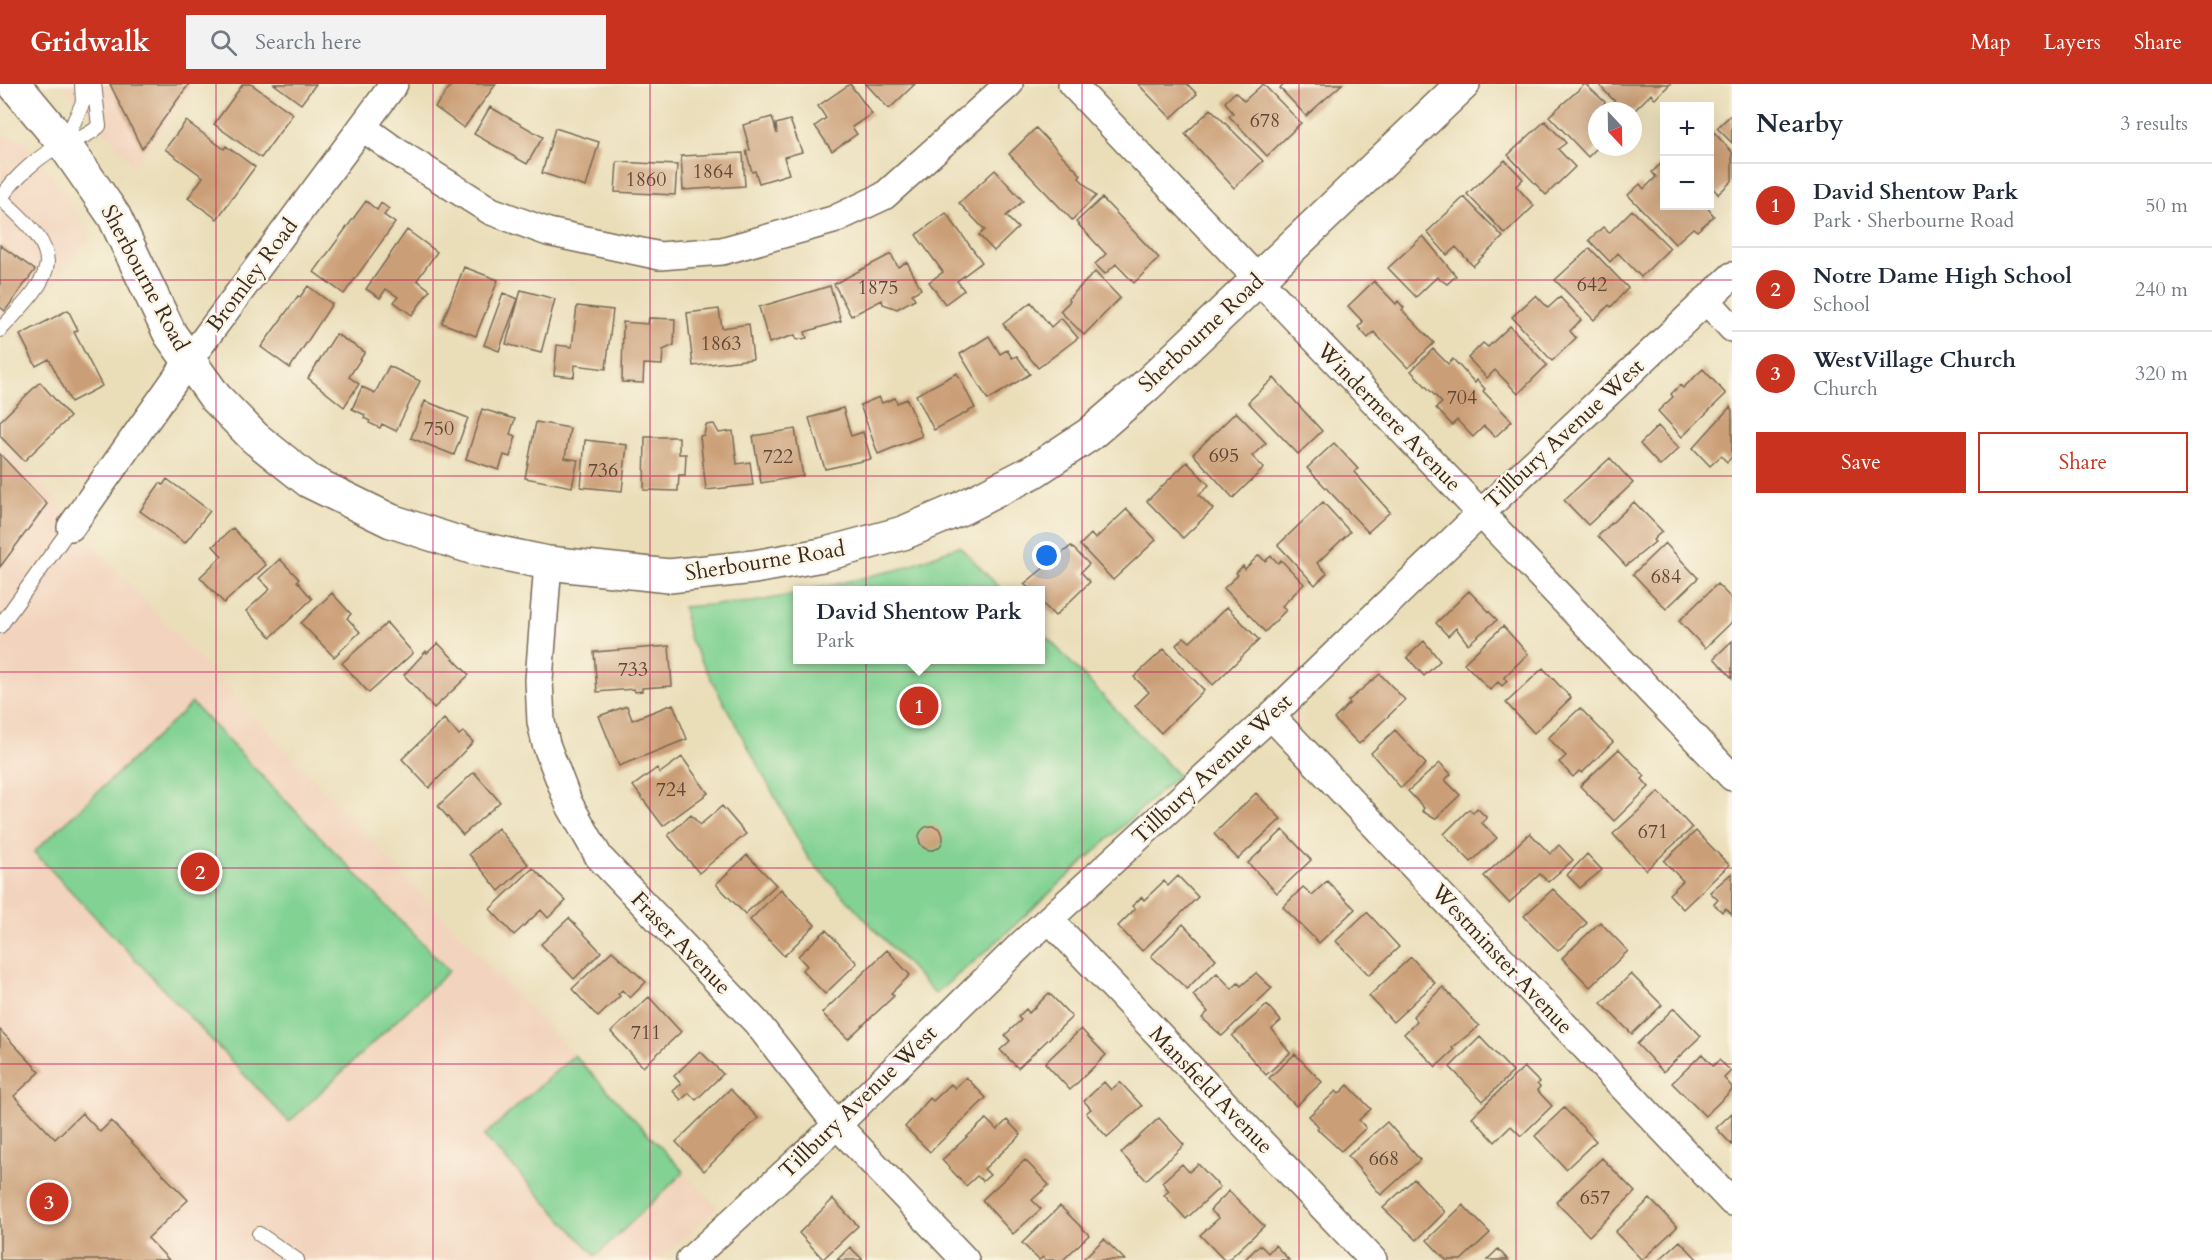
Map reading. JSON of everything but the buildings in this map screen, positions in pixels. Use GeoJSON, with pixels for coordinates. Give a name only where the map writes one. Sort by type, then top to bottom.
{"type":"FeatureCollection","features":[{"type":"Feature","properties":{"kind":"street","name":"Sherbourne Road"},"geometry":{"type":"LineString","coordinates":[[14,84],[64,144],[114,216],[170,334],[215,397],[255,438],[309,481],[391,521],[471,547],[548,563],[669,576],[754,567],[800,559],[903,533],[962,508],[1034,471],[1090,434],[1147,386],[1464,84]]}},
{"type":"Feature","properties":{"kind":"street","name":"Bromley Road"},"geometry":{"type":"LineString","coordinates":[[71,527],[189,360],[394,84]]}},
{"type":"Feature","properties":{"kind":"street"},"geometry":{"type":"LineString","coordinates":[[362,128],[491,211],[548,232],[660,256],[722,251],[822,223],[884,196],[1009,84]]}},
{"type":"Feature","properties":{"kind":"street","name":"Windermere Avenue"},"geometry":{"type":"LineString","coordinates":[[1072,84],[1732,777]]}},
{"type":"Feature","properties":{"kind":"street","name":"Tillbury Avenue West"},"geometry":{"type":"LineString","coordinates":[[690,1260],[837,1125],[1049,919],[1272,716],[1480,513],[1732,276]]}},
{"type":"Feature","properties":{"kind":"street"},"geometry":{"type":"LineString","coordinates":[[1706,300],[1732,328]]}},
{"type":"Feature","properties":{"kind":"street","name":"Fraser Avenue"},"geometry":{"type":"LineString","coordinates":[[548,563],[539,680],[542,722],[546,744],[569,804],[599,857],[757,1023],[837,1125],[965,1260]]}},
{"type":"Feature","properties":{"kind":"street","name":"Westminster Avenue"},"geometry":{"type":"LineString","coordinates":[[1272,716],[1732,1202]]}},
{"type":"Feature","properties":{"kind":"street","name":"Mansfield Avenue"},"geometry":{"type":"LineString","coordinates":[[1049,919],[1373,1260]]}},
{"type":"Feature","properties":{"kind":"lane"},"geometry":{"type":"LineString","coordinates":[[64,144],[83,102],[82,84]]}},
{"type":"Feature","properties":{"kind":"lane"},"geometry":{"type":"LineString","coordinates":[[0,330],[24,304],[48,269],[46,248],[37,233],[0,199],[9,185],[44,155],[64,144],[82,138],[99,126],[94,84]]}},
{"type":"Feature","properties":{"kind":"lane"},"geometry":{"type":"LineString","coordinates":[[0,626],[71,527]]}},
{"type":"Feature","properties":{"kind":"lane"},"geometry":{"type":"LineString","coordinates":[[259,1234],[297,1260]]}},
{"type":"Feature","properties":{"kind":"shaded area"},"geometry":{"type":"Polygon","coordinates":[[[61,84],[195,84],[132,169],[125,154],[61,84]]]}},
{"type":"Feature","properties":{"kind":"shaded area"},"geometry":{"type":"Polygon","coordinates":[[[4,136],[25,141],[62,189],[91,236],[0,343],[0,138],[4,136]]]}},
{"type":"Feature","properties":{"kind":"shaded area"},"geometry":{"type":"Polygon","coordinates":[[[0,441],[63,506],[71,527],[99,552],[718,1208],[659,1260],[0,1260],[0,441]]]}},
{"type":"Feature","properties":{"kind":"green space"},"geometry":{"type":"Polygon","coordinates":[[[959,546],[998,586],[828,586],[900,569],[959,546]]]}},
{"type":"Feature","properties":{"kind":"green space"},"geometry":{"type":"Polygon","coordinates":[[[793,595],[793,664],[1045,664],[1045,635],[1178,775],[991,947],[935,994],[808,858],[689,638],[683,607],[753,602],[793,595]]]}},
{"type":"Feature","properties":{"kind":"green space"},"geometry":{"type":"Polygon","coordinates":[[[192,703],[449,971],[289,1122],[34,852],[192,703]]]}},
{"type":"Feature","properties":{"kind":"green space"},"geometry":{"type":"Polygon","coordinates":[[[574,1055],[684,1172],[596,1256],[484,1136],[574,1055]]]}},
{"type":"Feature","properties":{"kind":"place","name":"David Shentow Park"},"geometry":{"type":"Point","coordinates":[919,706]}},
{"type":"Feature","properties":{"kind":"place","name":"Notre Dame High School"},"geometry":{"type":"Point","coordinates":[200,872]}},
{"type":"Feature","properties":{"kind":"place","name":"WestVillage Church"},"geometry":{"type":"Point","coordinates":[49,1202]}}]}
